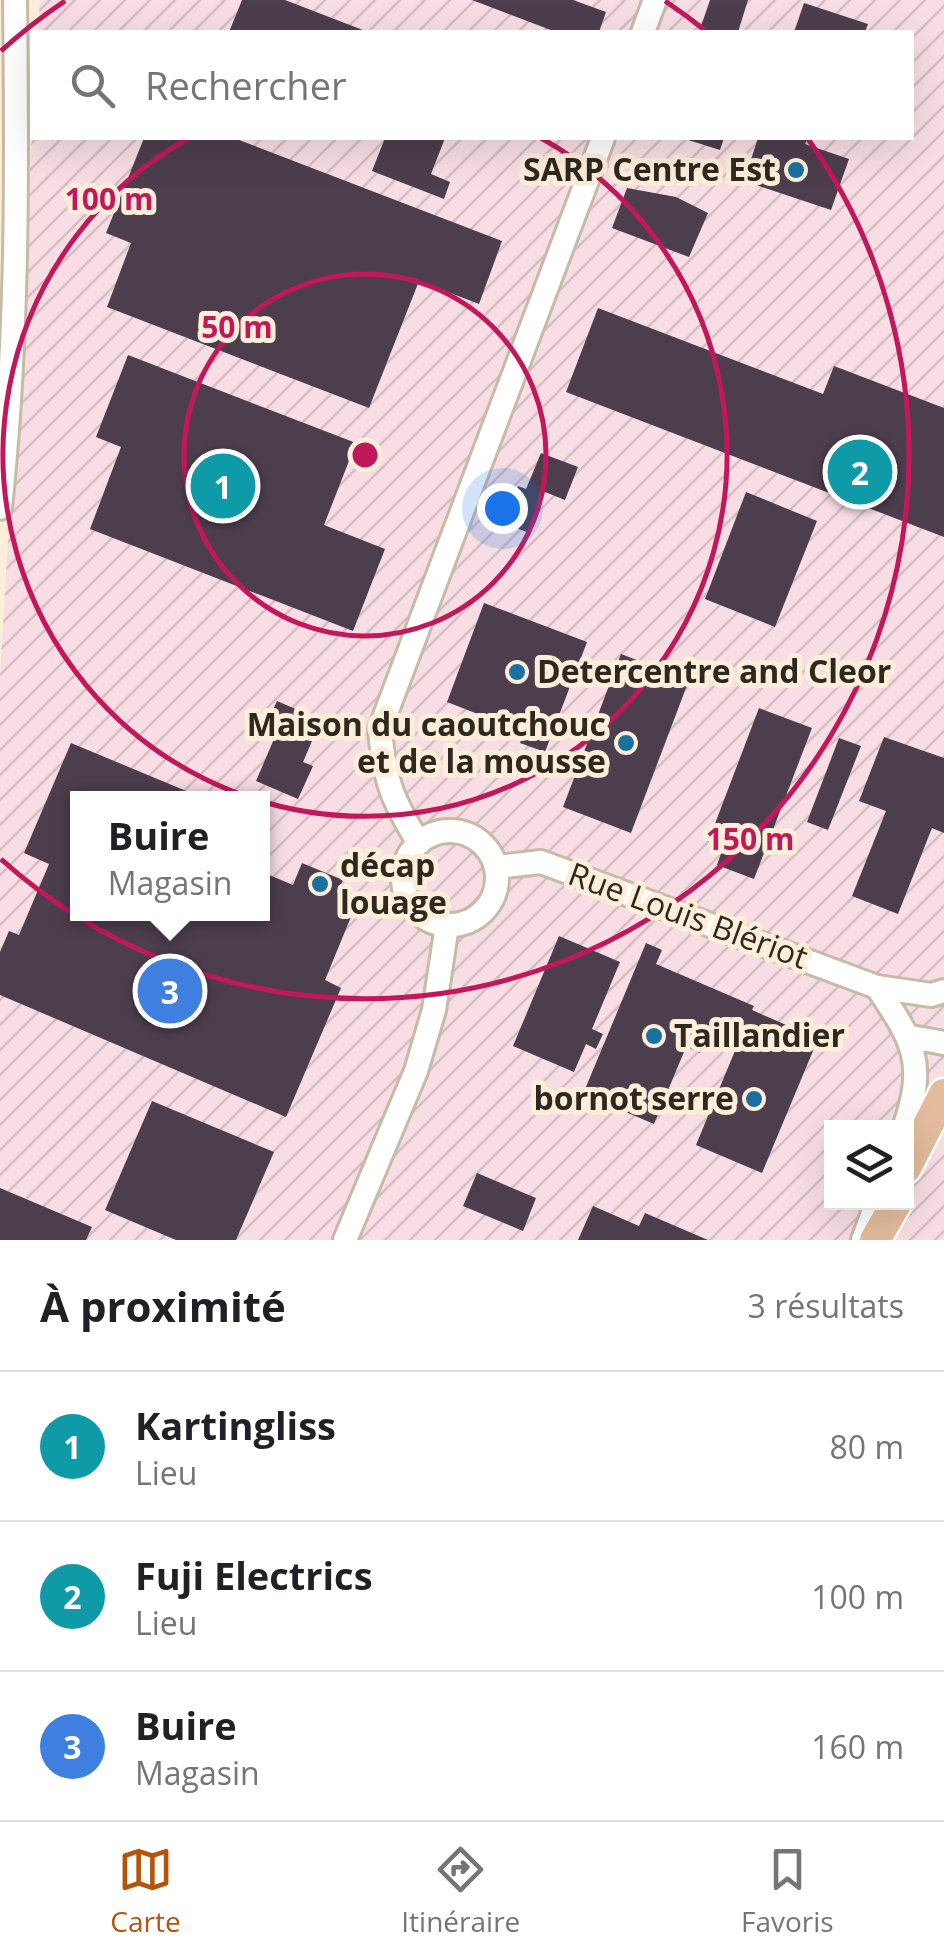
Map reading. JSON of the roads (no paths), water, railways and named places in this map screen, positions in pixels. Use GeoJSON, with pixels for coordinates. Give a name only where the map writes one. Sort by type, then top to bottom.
{"type":"FeatureCollection","features":[{"type":"Feature","properties":{"kind":"main road"},"geometry":{"type":"LineString","coordinates":[[914,1152],[944,1094]]}},
{"type":"Feature","properties":{"kind":"main road"},"geometry":{"type":"LineString","coordinates":[[914,1174],[944,1124]]}},
{"type":"Feature","properties":{"kind":"main road"},"geometry":{"type":"LineString","coordinates":[[870,1240],[885,1210]]}},
{"type":"Feature","properties":{"kind":"main road"},"geometry":{"type":"LineString","coordinates":[[870,1240],[891,1210]]}},
{"type":"Feature","properties":{"kind":"street"},"geometry":{"type":"LineString","coordinates":[[0,508],[10,418],[18,196],[15,0]]}},
{"type":"Feature","properties":{"kind":"street"},"geometry":{"type":"LineString","coordinates":[[644,30],[656,0]]}},
{"type":"Feature","properties":{"kind":"street"},"geometry":{"type":"LineString","coordinates":[[418,842],[395,804],[383,769],[380,729],[602,140]]}},
{"type":"Feature","properties":{"kind":"street"},"geometry":{"type":"LineString","coordinates":[[464,832],[479,840],[496,866],[494,896],[487,910],[462,925],[431,922],[408,900],[403,886],[403,870],[418,842],[432,834],[464,832]]}},
{"type":"Feature","properties":{"kind":"street","name":"Rue Louis Blériot"},"geometry":{"type":"LineString","coordinates":[[496,866],[541,862],[878,987],[940,996]]}},
{"type":"Feature","properties":{"kind":"street"},"geometry":{"type":"LineString","coordinates":[[346,1240],[416,1071],[434,1010],[446,926]]}},
{"type":"Feature","properties":{"kind":"street"},"geometry":{"type":"LineString","coordinates":[[878,987],[911,1037],[916,1066],[907,1120]]}},
{"type":"Feature","properties":{"kind":"street"},"geometry":{"type":"LineString","coordinates":[[911,1037],[944,1042]]}},
{"type":"Feature","properties":{"kind":"street"},"geometry":{"type":"LineString","coordinates":[[870,1240],[876,1210]]}},
{"type":"Feature","properties":{"kind":"place","name":"SARP Centre Est"},"geometry":{"type":"Point","coordinates":[796,170]}},
{"type":"Feature","properties":{"kind":"place","name":"Fuji Electrics"},"geometry":{"type":"Point","coordinates":[860,472]}},
{"type":"Feature","properties":{"kind":"place","name":"Kartingliss"},"geometry":{"type":"Point","coordinates":[223,486]}},
{"type":"Feature","properties":{"kind":"place","name":"Detercentre and Cleor"},"geometry":{"type":"Point","coordinates":[517,672]}},
{"type":"Feature","properties":{"kind":"place","name":"Maison du caoutchouc et de la mousse"},"geometry":{"type":"Point","coordinates":[626,743]}},
{"type":"Feature","properties":{"kind":"place","name":"décap louage"},"geometry":{"type":"Point","coordinates":[320,884]}},
{"type":"Feature","properties":{"kind":"place","name":"Buire"},"geometry":{"type":"Point","coordinates":[170,991]}},
{"type":"Feature","properties":{"kind":"place","name":"Taillandier"},"geometry":{"type":"Point","coordinates":[654,1036]}},
{"type":"Feature","properties":{"kind":"place","name":"bornot serre"},"geometry":{"type":"Point","coordinates":[754,1099]}}]}
